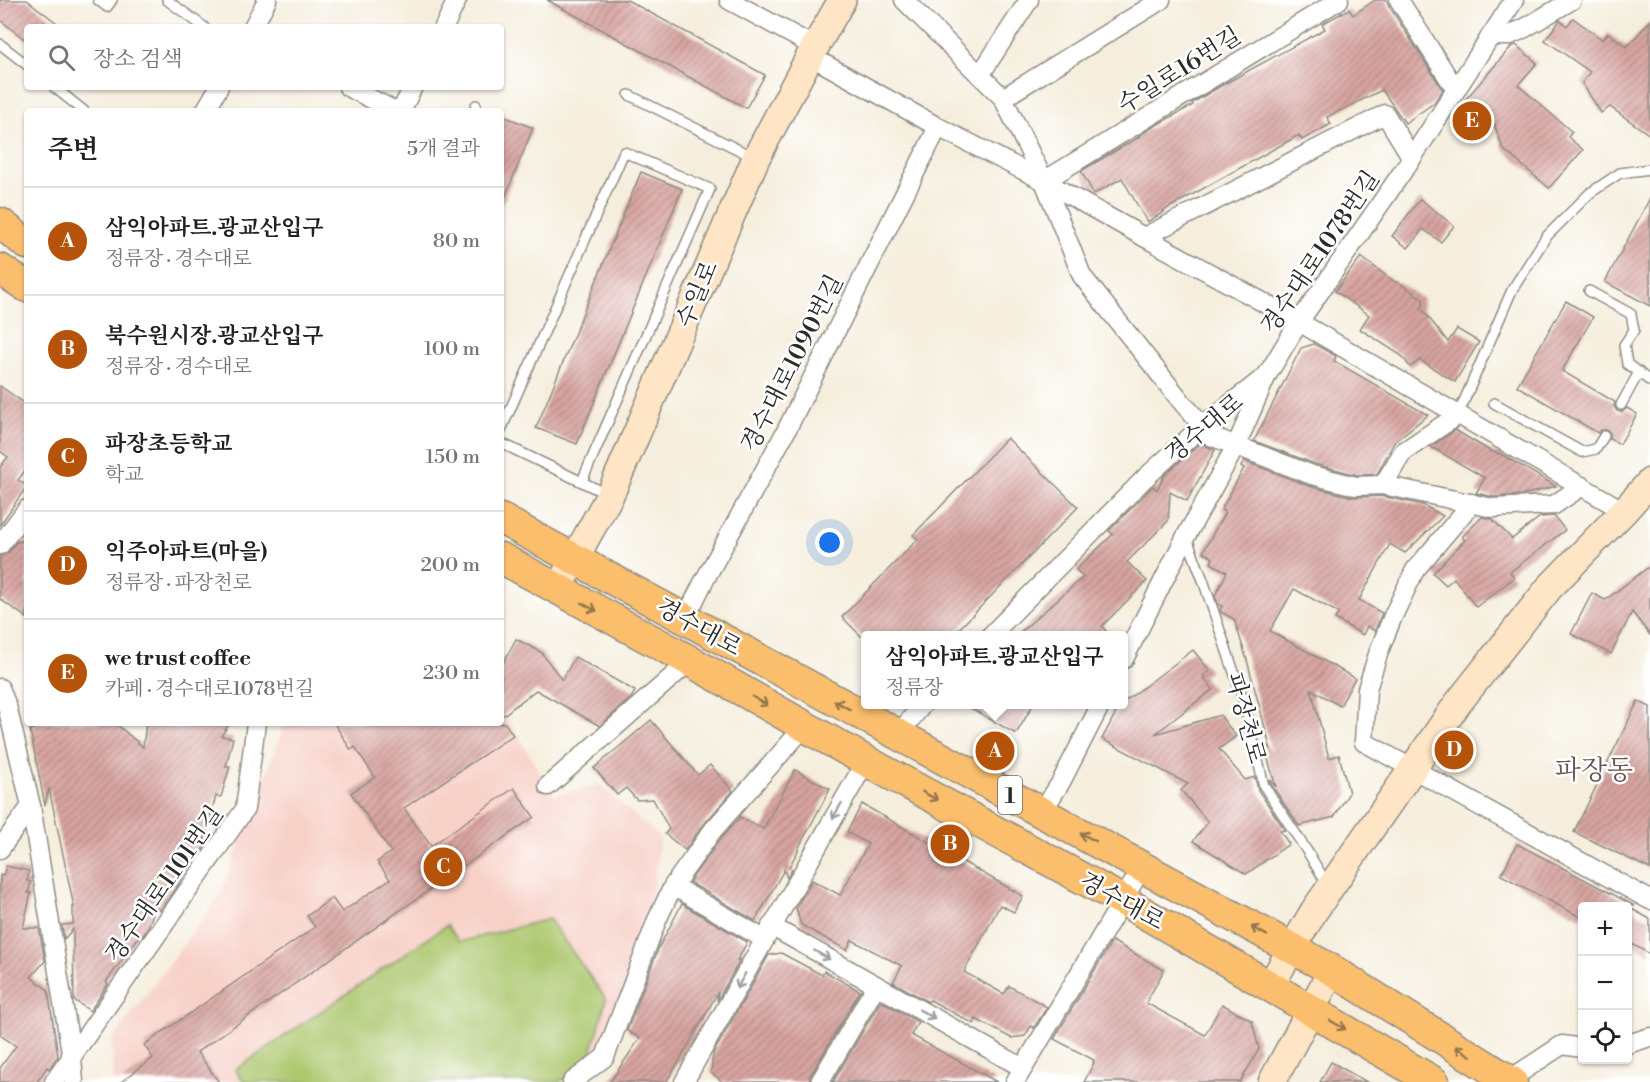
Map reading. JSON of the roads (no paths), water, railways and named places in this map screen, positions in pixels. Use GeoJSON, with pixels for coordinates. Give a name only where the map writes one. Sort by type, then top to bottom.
{"type":"FeatureCollection","features":[{"type":"Feature","properties":{"kind":"main road"},"geometry":{"type":"LineString","coordinates":[[0,223],[24,242]]}},
{"type":"Feature","properties":{"kind":"main road"},"geometry":{"type":"LineString","coordinates":[[0,269],[24,285]]}},
{"type":"Feature","properties":{"kind":"main road","name":"경수대로"},"geometry":{"type":"LineString","coordinates":[[504,521],[897,736],[1143,866],[1332,970],[1511,1081]]}},
{"type":"Feature","properties":{"kind":"main road","name":"경수대로"},"geometry":{"type":"LineString","coordinates":[[504,560],[1122,900],[1434,1082]]}},
{"type":"Feature","properties":{"kind":"street"},"geometry":{"type":"LineString","coordinates":[[254,24],[267,0]]}},
{"type":"Feature","properties":{"kind":"street"},"geometry":{"type":"LineString","coordinates":[[445,24],[457,0]]}},
{"type":"Feature","properties":{"kind":"street"},"geometry":{"type":"LineString","coordinates":[[729,0],[938,127],[1044,181],[1299,321],[1624,511]]}},
{"type":"Feature","properties":{"kind":"street","name":"수일로"},"geometry":{"type":"LineString","coordinates":[[557,590],[609,495],[756,158],[842,0]]}},
{"type":"Feature","properties":{"kind":"street"},"geometry":{"type":"LineString","coordinates":[[904,0],[1003,98],[1044,181],[1082,276],[1211,436],[1312,474],[1356,486],[1383,485],[1493,508],[1554,505],[1582,486]]}},
{"type":"Feature","properties":{"kind":"street"},"geometry":{"type":"LineString","coordinates":[[980,75],[1029,0]]}},
{"type":"Feature","properties":{"kind":"street"},"geometry":{"type":"LineString","coordinates":[[1003,98],[1161,0]]}},
{"type":"Feature","properties":{"kind":"street","name":"수일로16번길"},"geometry":{"type":"LineString","coordinates":[[1044,181],[1339,0]]}},
{"type":"Feature","properties":{"kind":"street"},"geometry":{"type":"LineString","coordinates":[[1399,0],[1456,90]]}},
{"type":"Feature","properties":{"kind":"street","name":"경수대로1078번길"},"geometry":{"type":"LineString","coordinates":[[1128,651],[1186,536],[1236,446],[1267,375],[1299,321],[1412,158],[1514,0]]}},
{"type":"Feature","properties":{"kind":"street"},"geometry":{"type":"LineString","coordinates":[[1490,36],[1508,36],[1572,0]]}},
{"type":"Feature","properties":{"kind":"street"},"geometry":{"type":"LineString","coordinates":[[208,108],[217,90]]}},
{"type":"Feature","properties":{"kind":"street"},"geometry":{"type":"LineString","coordinates":[[354,90],[389,108]]}},
{"type":"Feature","properties":{"kind":"street"},"geometry":{"type":"LineString","coordinates":[[402,108],[412,90]]}},
{"type":"Feature","properties":{"kind":"street"},"geometry":{"type":"LineString","coordinates":[[1144,237],[1385,114],[1412,158]]}},
{"type":"Feature","properties":{"kind":"street","name":"경수대로1090번길"},"geometry":{"type":"LineString","coordinates":[[685,619],[785,433],[938,127]]}},
{"type":"Feature","properties":{"kind":"street","name":"경수대로"},"geometry":{"type":"LineString","coordinates":[[995,631],[1144,478],[1202,426],[1267,375]]}},
{"type":"Feature","properties":{"kind":"street"},"geometry":{"type":"LineString","coordinates":[[1383,485],[1403,452],[1458,415]]}},
{"type":"Feature","properties":{"kind":"street"},"geometry":{"type":"LineString","coordinates":[[1270,986],[1314,911],[1458,703],[1549,588],[1650,482]]}},
{"type":"Feature","properties":{"kind":"street"},"geometry":{"type":"LineString","coordinates":[[1472,503],[1415,570],[1389,625],[1367,689],[1364,742],[1650,900]]}},
{"type":"Feature","properties":{"kind":"street"},"geometry":{"type":"LineString","coordinates":[[0,545],[24,516]]}},
{"type":"Feature","properties":{"kind":"street"},"geometry":{"type":"LineString","coordinates":[[548,786],[690,661]]}},
{"type":"Feature","properties":{"kind":"street"},"geometry":{"type":"LineString","coordinates":[[0,688],[7,706],[32,806],[74,1082]]}},
{"type":"Feature","properties":{"kind":"street"},"geometry":{"type":"LineString","coordinates":[[897,736],[920,709]]}},
{"type":"Feature","properties":{"kind":"street"},"geometry":{"type":"LineString","coordinates":[[1042,812],[1061,782],[1099,709]]}},
{"type":"Feature","properties":{"kind":"street","name":"경수대로1101번길"},"geometry":{"type":"LineString","coordinates":[[54,1082],[245,809],[256,726]]}},
{"type":"Feature","properties":{"kind":"street"},"geometry":{"type":"LineString","coordinates":[[572,1082],[605,1057],[657,920],[673,886],[713,830],[805,726]]}},
{"type":"Feature","properties":{"kind":"street"},"geometry":{"type":"LineString","coordinates":[[689,1080],[768,933],[866,761]]}},
{"type":"Feature","properties":{"kind":"street"},"geometry":{"type":"LineString","coordinates":[[0,849],[32,806]]}},
{"type":"Feature","properties":{"kind":"street"},"geometry":{"type":"LineString","coordinates":[[673,886],[876,986],[1019,1075],[1143,866]]}},
{"type":"Feature","properties":{"kind":"street"},"geometry":{"type":"LineString","coordinates":[[1272,1082],[1332,970]]}},
{"type":"Feature","properties":{"kind":"street"},"geometry":{"type":"LineString","coordinates":[[820,1082],[876,986]]}},
{"type":"Feature","properties":{"kind":"street"},"geometry":{"type":"LineString","coordinates":[[1632,1043],[1650,1037]]}},
{"type":"Feature","properties":{"kind":"street","name":"경수대로"},"geometry":{"type":"LineString","coordinates":[[1511,1081],[1562,1045],[1578,1047]]}},
{"type":"Feature","properties":{"kind":"lane"},"geometry":{"type":"LineString","coordinates":[[98,0],[107,7],[112,0]]}},
{"type":"Feature","properties":{"kind":"lane"},"geometry":{"type":"LineString","coordinates":[[167,0],[200,24]]}},
{"type":"Feature","properties":{"kind":"lane"},"geometry":{"type":"LineString","coordinates":[[0,44],[24,63]]}},
{"type":"Feature","properties":{"kind":"lane"},"geometry":{"type":"LineString","coordinates":[[58,90],[80,108]]}},
{"type":"Feature","properties":{"kind":"lane"},"geometry":{"type":"LineString","coordinates":[[629,95],[756,158]]}},
{"type":"Feature","properties":{"kind":"lane"},"geometry":{"type":"LineString","coordinates":[[504,423],[624,152],[710,189],[582,481]]}},
{"type":"Feature","properties":{"kind":"lane"},"geometry":{"type":"LineString","coordinates":[[1458,415],[1512,290],[1546,237],[1590,193],[1620,172],[1650,169]]}},
{"type":"Feature","properties":{"kind":"lane"},"geometry":{"type":"LineString","coordinates":[[1589,291],[1631,314],[1634,330],[1624,345],[1627,364],[1650,381]]}},
{"type":"Feature","properties":{"kind":"lane"},"geometry":{"type":"LineString","coordinates":[[1621,405],[1639,372]]}},
{"type":"Feature","properties":{"kind":"lane"},"geometry":{"type":"LineString","coordinates":[[1494,403],[1582,452],[1596,449],[1604,436]]}},
{"type":"Feature","properties":{"kind":"lane"},"geometry":{"type":"LineString","coordinates":[[504,444],[609,495]]}},
{"type":"Feature","properties":{"kind":"lane","name":"파장천로"},"geometry":{"type":"LineString","coordinates":[[1186,536],[1244,702],[1264,786],[1330,888]]}},
{"type":"Feature","properties":{"kind":"place","name":"we trust coffee"},"geometry":{"type":"Point","coordinates":[1472,121]}},
{"type":"Feature","properties":{"kind":"place","name":"익주아파트(마을)"},"geometry":{"type":"Point","coordinates":[1454,750]}},
{"type":"Feature","properties":{"kind":"place","name":"삼익아파트.광교산입구"},"geometry":{"type":"Point","coordinates":[995,751]}},
{"type":"Feature","properties":{"kind":"place","name":"북수원시장.광교산입구"},"geometry":{"type":"Point","coordinates":[950,844]}},
{"type":"Feature","properties":{"kind":"place","name":"파장초등학교"},"geometry":{"type":"Point","coordinates":[443,867]}},
{"type":"Feature","properties":{"kind":"district","name":"파장동"},"geometry":{"type":"Point","coordinates":[1594,770]}}]}
